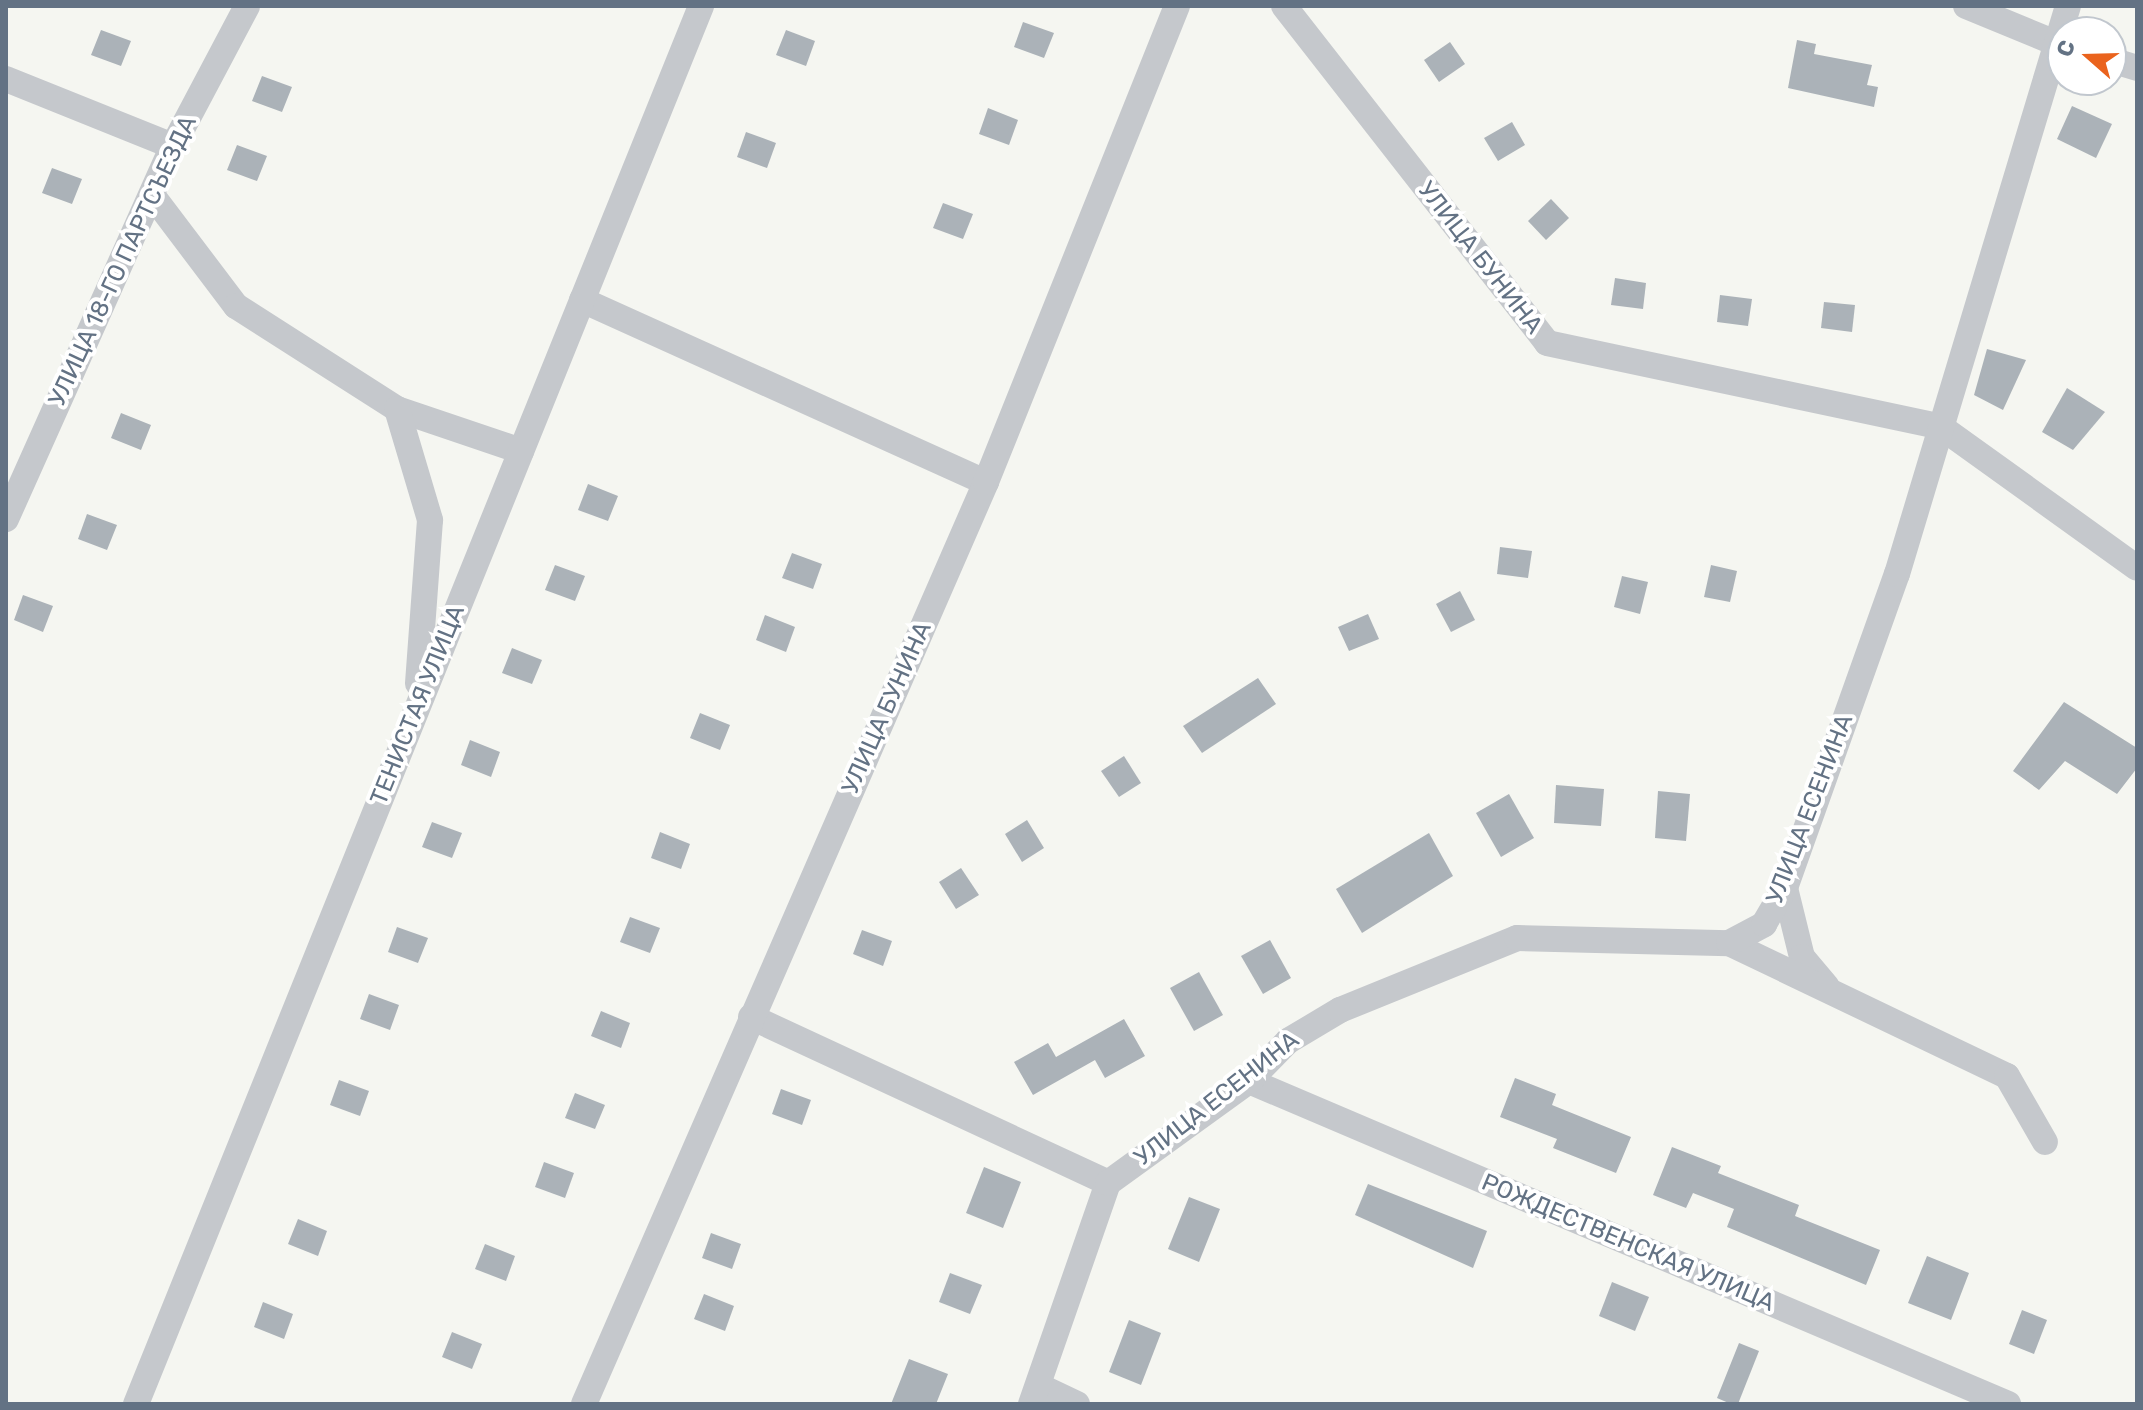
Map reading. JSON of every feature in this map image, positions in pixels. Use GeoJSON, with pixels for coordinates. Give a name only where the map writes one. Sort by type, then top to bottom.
{"type":"FeatureCollection","features":[{"type":"Feature","properties":{"kind":"street","name":"УЛИЦА 18-ГО ПАРТСЪЕЗДА"},"geometry":{"type":"LineString","coordinates":[[6,519],[173,146],[247,6]]}},
{"type":"Feature","properties":{"kind":"street","name":"ТЕНИСТАЯ УЛИЦА"},"geometry":{"type":"LineString","coordinates":[[136,1404],[701,6]]}},
{"type":"Feature","properties":{"kind":"street","name":"УЛИЦА БУНИНА"},"geometry":{"type":"LineString","coordinates":[[584,1404],[986,482],[1177,6]]}},
{"type":"Feature","properties":{"kind":"street","name":"УЛИЦА БУНИНА"},"geometry":{"type":"LineString","coordinates":[[1284,6],[1547,343],[1941,427]]}},
{"type":"Feature","properties":{"kind":"street"},"geometry":{"type":"LineString","coordinates":[[1966,6],[2047,39]]}},
{"type":"Feature","properties":{"kind":"street"},"geometry":{"type":"LineString","coordinates":[[6,79],[173,146]]}},
{"type":"Feature","properties":{"kind":"street","name":"УЛИЦА ЕСЕНИНА"},"geometry":{"type":"LineString","coordinates":[[1108,1183],[1249,1081],[1288,1041],[1340,1010],[1517,938],[1729,943],[1764,924],[1785,888],[1897,574],[2047,83]]}},
{"type":"Feature","properties":{"kind":"street"},"geometry":{"type":"LineString","coordinates":[[152,195],[236,306],[397,409],[521,451]]}},
{"type":"Feature","properties":{"kind":"street"},"geometry":{"type":"LineString","coordinates":[[582,300],[986,482]]}},
{"type":"Feature","properties":{"kind":"street"},"geometry":{"type":"LineString","coordinates":[[397,409],[430,520],[416,711]]}},
{"type":"Feature","properties":{"kind":"street"},"geometry":{"type":"LineString","coordinates":[[1941,427],[2137,568]]}},
{"type":"Feature","properties":{"kind":"street"},"geometry":{"type":"LineString","coordinates":[[1785,888],[1802,957],[1833,995]]}},
{"type":"Feature","properties":{"kind":"street"},"geometry":{"type":"LineString","coordinates":[[1729,943],[2007,1076],[2045,1142]]}},
{"type":"Feature","properties":{"kind":"street"},"geometry":{"type":"LineString","coordinates":[[751,1017],[1108,1183],[1035,1395],[1077,1404]]}},
{"type":"Feature","properties":{"kind":"street","name":"РОЖДЕСТВЕНСКАЯ УЛИЦА"},"geometry":{"type":"LineString","coordinates":[[1249,1081],[2008,1404]]}},
{"type":"Feature","properties":{"kind":"building"},"geometry":{"type":"Polygon","coordinates":[[[1023,22],[1054,33],[1044,58],[1014,47],[1023,22]]]}},
{"type":"Feature","properties":{"kind":"building"},"geometry":{"type":"Polygon","coordinates":[[[101,30],[131,41],[121,66],[91,55],[101,30]]]}},
{"type":"Feature","properties":{"kind":"building"},"geometry":{"type":"Polygon","coordinates":[[[786,30],[815,41],[806,66],[776,55],[786,30]]]}},
{"type":"Feature","properties":{"kind":"building"},"geometry":{"type":"Polygon","coordinates":[[[1797,40],[1816,44],[1814,54],[1872,65],[1867,85],[1878,87],[1874,107],[1788,88],[1797,40]]]}},
{"type":"Feature","properties":{"kind":"building"},"geometry":{"type":"Polygon","coordinates":[[[1450,42],[1465,64],[1439,82],[1424,60],[1450,42]]]}},
{"type":"Feature","properties":{"kind":"building"},"geometry":{"type":"Polygon","coordinates":[[[262,76],[292,87],[282,112],[252,101],[262,76]]]}},
{"type":"Feature","properties":{"kind":"building"},"geometry":{"type":"Polygon","coordinates":[[[2072,106],[2112,124],[2096,158],[2057,139],[2072,106]]]}},
{"type":"Feature","properties":{"kind":"building"},"geometry":{"type":"Polygon","coordinates":[[[988,108],[1018,120],[1009,145],[979,134],[988,108]]]}},
{"type":"Feature","properties":{"kind":"building"},"geometry":{"type":"Polygon","coordinates":[[[1512,122],[1525,145],[1498,161],[1484,138],[1512,122]]]}},
{"type":"Feature","properties":{"kind":"building"},"geometry":{"type":"Polygon","coordinates":[[[746,132],[776,143],[767,168],[737,157],[746,132]]]}},
{"type":"Feature","properties":{"kind":"building"},"geometry":{"type":"Polygon","coordinates":[[[237,145],[267,156],[257,181],[227,170],[237,145]]]}},
{"type":"Feature","properties":{"kind":"building"},"geometry":{"type":"Polygon","coordinates":[[[52,168],[82,179],[72,204],[42,193],[52,168]]]}},
{"type":"Feature","properties":{"kind":"building"},"geometry":{"type":"Polygon","coordinates":[[[1551,199],[1569,218],[1546,240],[1528,221],[1551,199]]]}},
{"type":"Feature","properties":{"kind":"building"},"geometry":{"type":"Polygon","coordinates":[[[943,203],[973,214],[963,239],[933,228],[943,203]]]}},
{"type":"Feature","properties":{"kind":"building"},"geometry":{"type":"Polygon","coordinates":[[[1615,278],[1646,283],[1643,309],[1611,305],[1615,278]]]}},
{"type":"Feature","properties":{"kind":"building"},"geometry":{"type":"Polygon","coordinates":[[[1720,295],[1752,299],[1748,326],[1717,322],[1720,295]]]}},
{"type":"Feature","properties":{"kind":"building"},"geometry":{"type":"Polygon","coordinates":[[[1824,302],[1855,305],[1852,332],[1821,328],[1824,302]]]}},
{"type":"Feature","properties":{"kind":"building"},"geometry":{"type":"Polygon","coordinates":[[[1987,349],[2026,360],[2003,410],[1974,395],[1987,349]]]}},
{"type":"Feature","properties":{"kind":"building"},"geometry":{"type":"Polygon","coordinates":[[[2067,388],[2105,412],[2073,450],[2042,432],[2067,388]]]}},
{"type":"Feature","properties":{"kind":"building"},"geometry":{"type":"Polygon","coordinates":[[[121,413],[151,425],[141,450],[111,438],[121,413]]]}},
{"type":"Feature","properties":{"kind":"building"},"geometry":{"type":"Polygon","coordinates":[[[588,484],[618,496],[608,521],[578,510],[588,484]]]}},
{"type":"Feature","properties":{"kind":"building"},"geometry":{"type":"Polygon","coordinates":[[[87,514],[117,525],[107,550],[78,539],[87,514]]]}},
{"type":"Feature","properties":{"kind":"building"},"geometry":{"type":"Polygon","coordinates":[[[1500,547],[1532,551],[1528,578],[1497,574],[1500,547]]]}},
{"type":"Feature","properties":{"kind":"building"},"geometry":{"type":"Polygon","coordinates":[[[792,553],[822,564],[813,589],[782,578],[792,553]]]}},
{"type":"Feature","properties":{"kind":"building"},"geometry":{"type":"Polygon","coordinates":[[[555,565],[585,576],[575,601],[545,590],[555,565]]]}},
{"type":"Feature","properties":{"kind":"building"},"geometry":{"type":"Polygon","coordinates":[[[1711,565],[1737,571],[1730,602],[1704,597],[1711,565]]]}},
{"type":"Feature","properties":{"kind":"building"},"geometry":{"type":"Polygon","coordinates":[[[1622,576],[1648,582],[1640,614],[1614,607],[1622,576]]]}},
{"type":"Feature","properties":{"kind":"building"},"geometry":{"type":"Polygon","coordinates":[[[1460,591],[1475,620],[1451,632],[1436,604],[1460,591]]]}},
{"type":"Feature","properties":{"kind":"building"},"geometry":{"type":"Polygon","coordinates":[[[23,595],[53,606],[43,632],[14,620],[23,595]]]}},
{"type":"Feature","properties":{"kind":"building"},"geometry":{"type":"Polygon","coordinates":[[[1368,614],[1379,639],[1349,651],[1338,627],[1368,614]]]}},
{"type":"Feature","properties":{"kind":"building"},"geometry":{"type":"Polygon","coordinates":[[[765,615],[795,627],[786,652],[756,640],[765,615]]]}},
{"type":"Feature","properties":{"kind":"building"},"geometry":{"type":"Polygon","coordinates":[[[512,648],[542,660],[532,684],[502,673],[512,648]]]}},
{"type":"Feature","properties":{"kind":"building"},"geometry":{"type":"Polygon","coordinates":[[[1258,678],[1276,704],[1202,753],[1183,726],[1258,678]]]}},
{"type":"Feature","properties":{"kind":"building"},"geometry":{"type":"Polygon","coordinates":[[[2064,702],[2137,748],[2137,768],[2117,794],[2065,761],[2039,790],[2013,771],[2064,702]]]}},
{"type":"Feature","properties":{"kind":"building"},"geometry":{"type":"Polygon","coordinates":[[[700,713],[730,725],[720,750],[690,738],[700,713]]]}},
{"type":"Feature","properties":{"kind":"building"},"geometry":{"type":"Polygon","coordinates":[[[470,740],[500,752],[491,777],[461,765],[470,740]]]}},
{"type":"Feature","properties":{"kind":"building"},"geometry":{"type":"Polygon","coordinates":[[[1124,756],[1141,783],[1119,797],[1101,771],[1124,756]]]}},
{"type":"Feature","properties":{"kind":"building"},"geometry":{"type":"Polygon","coordinates":[[[1556,785],[1604,789],[1601,826],[1554,823],[1556,785]]]}},
{"type":"Feature","properties":{"kind":"building"},"geometry":{"type":"Polygon","coordinates":[[[1658,791],[1690,794],[1686,841],[1655,838],[1658,791]]]}},
{"type":"Feature","properties":{"kind":"building"},"geometry":{"type":"Polygon","coordinates":[[[1509,794],[1534,838],[1501,857],[1476,813],[1509,794]]]}},
{"type":"Feature","properties":{"kind":"building"},"geometry":{"type":"Polygon","coordinates":[[[1027,820],[1044,848],[1022,862],[1005,834],[1027,820]]]}},
{"type":"Feature","properties":{"kind":"building"},"geometry":{"type":"Polygon","coordinates":[[[432,822],[462,833],[452,858],[422,847],[432,822]]]}},
{"type":"Feature","properties":{"kind":"building"},"geometry":{"type":"Polygon","coordinates":[[[660,832],[690,844],[681,869],[651,858],[660,832]]]}},
{"type":"Feature","properties":{"kind":"building"},"geometry":{"type":"Polygon","coordinates":[[[1429,833],[1453,876],[1362,933],[1336,889],[1429,833]]]}},
{"type":"Feature","properties":{"kind":"building"},"geometry":{"type":"Polygon","coordinates":[[[961,868],[979,895],[956,909],[939,882],[961,868]]]}},
{"type":"Feature","properties":{"kind":"building"},"geometry":{"type":"Polygon","coordinates":[[[630,917],[660,928],[650,953],[620,942],[630,917]]]}},
{"type":"Feature","properties":{"kind":"building"},"geometry":{"type":"Polygon","coordinates":[[[397,927],[428,938],[418,963],[388,952],[397,927]]]}},
{"type":"Feature","properties":{"kind":"building"},"geometry":{"type":"Polygon","coordinates":[[[862,930],[892,941],[883,966],[853,954],[862,930]]]}},
{"type":"Feature","properties":{"kind":"building"},"geometry":{"type":"Polygon","coordinates":[[[1270,940],[1291,978],[1263,994],[1241,956],[1270,940]]]}},
{"type":"Feature","properties":{"kind":"building"},"geometry":{"type":"Polygon","coordinates":[[[1199,972],[1223,1015],[1194,1031],[1170,988],[1199,972]]]}},
{"type":"Feature","properties":{"kind":"building"},"geometry":{"type":"Polygon","coordinates":[[[369,994],[399,1005],[390,1030],[360,1019],[369,994]]]}},
{"type":"Feature","properties":{"kind":"building"},"geometry":{"type":"Polygon","coordinates":[[[601,1011],[630,1023],[621,1048],[591,1036],[601,1011]]]}},
{"type":"Feature","properties":{"kind":"building"},"geometry":{"type":"Polygon","coordinates":[[[1124,1019],[1145,1056],[1105,1078],[1095,1060],[1033,1095],[1014,1062],[1048,1043],[1056,1057],[1124,1019]]]}},
{"type":"Feature","properties":{"kind":"building"},"geometry":{"type":"Polygon","coordinates":[[[1515,1078],[1556,1094],[1552,1105],[1631,1137],[1616,1173],[1553,1148],[1557,1139],[1500,1117],[1515,1078]]]}},
{"type":"Feature","properties":{"kind":"building"},"geometry":{"type":"Polygon","coordinates":[[[339,1080],[369,1091],[360,1116],[330,1105],[339,1080]]]}},
{"type":"Feature","properties":{"kind":"building"},"geometry":{"type":"Polygon","coordinates":[[[781,1089],[811,1100],[802,1125],[772,1114],[781,1089]]]}},
{"type":"Feature","properties":{"kind":"building"},"geometry":{"type":"Polygon","coordinates":[[[575,1093],[605,1105],[595,1129],[565,1118],[575,1093]]]}},
{"type":"Feature","properties":{"kind":"building"},"geometry":{"type":"Polygon","coordinates":[[[1672,1147],[1721,1166],[1718,1173],[1799,1205],[1795,1216],[1880,1250],[1866,1285],[1727,1227],[1734,1209],[1693,1193],[1686,1208],[1653,1195],[1672,1147]]]}},
{"type":"Feature","properties":{"kind":"building"},"geometry":{"type":"Polygon","coordinates":[[[544,1162],[574,1173],[565,1198],[535,1187],[544,1162]]]}},
{"type":"Feature","properties":{"kind":"building"},"geometry":{"type":"Polygon","coordinates":[[[984,1167],[1021,1182],[1003,1228],[966,1213],[984,1167]]]}},
{"type":"Feature","properties":{"kind":"building"},"geometry":{"type":"Polygon","coordinates":[[[1368,1184],[1487,1231],[1473,1268],[1355,1215],[1368,1184]]]}},
{"type":"Feature","properties":{"kind":"building"},"geometry":{"type":"Polygon","coordinates":[[[1189,1197],[1220,1209],[1199,1262],[1168,1249],[1189,1197]]]}},
{"type":"Feature","properties":{"kind":"building"},"geometry":{"type":"Polygon","coordinates":[[[298,1219],[327,1231],[318,1256],[288,1244],[298,1219]]]}},
{"type":"Feature","properties":{"kind":"building"},"geometry":{"type":"Polygon","coordinates":[[[711,1233],[741,1244],[732,1269],[702,1258],[711,1233]]]}},
{"type":"Feature","properties":{"kind":"building"},"geometry":{"type":"Polygon","coordinates":[[[485,1244],[515,1256],[506,1281],[475,1269],[485,1244]]]}},
{"type":"Feature","properties":{"kind":"building"},"geometry":{"type":"Polygon","coordinates":[[[1927,1256],[1969,1273],[1951,1320],[1908,1303],[1927,1256]]]}},
{"type":"Feature","properties":{"kind":"building"},"geometry":{"type":"Polygon","coordinates":[[[950,1273],[982,1285],[970,1314],[939,1302],[950,1273]]]}},
{"type":"Feature","properties":{"kind":"building"},"geometry":{"type":"Polygon","coordinates":[[[1612,1282],[1649,1297],[1635,1331],[1599,1316],[1612,1282]]]}},
{"type":"Feature","properties":{"kind":"building"},"geometry":{"type":"Polygon","coordinates":[[[704,1294],[734,1306],[725,1331],[694,1319],[704,1294]]]}},
{"type":"Feature","properties":{"kind":"building"},"geometry":{"type":"Polygon","coordinates":[[[263,1302],[293,1314],[284,1339],[254,1327],[263,1302]]]}},
{"type":"Feature","properties":{"kind":"building"},"geometry":{"type":"Polygon","coordinates":[[[2022,1310],[2047,1320],[2034,1354],[2009,1344],[2022,1310]]]}},
{"type":"Feature","properties":{"kind":"building"},"geometry":{"type":"Polygon","coordinates":[[[1129,1320],[1161,1333],[1141,1385],[1109,1372],[1129,1320]]]}},
{"type":"Feature","properties":{"kind":"building"},"geometry":{"type":"Polygon","coordinates":[[[452,1332],[482,1344],[472,1369],[442,1357],[452,1332]]]}},
{"type":"Feature","properties":{"kind":"building"},"geometry":{"type":"Polygon","coordinates":[[[1739,1343],[1759,1351],[1738,1404],[1731,1404],[1717,1398],[1739,1343]]]}},
{"type":"Feature","properties":{"kind":"building"},"geometry":{"type":"Polygon","coordinates":[[[909,1359],[948,1374],[936,1404],[891,1404],[909,1359]]]}}]}
